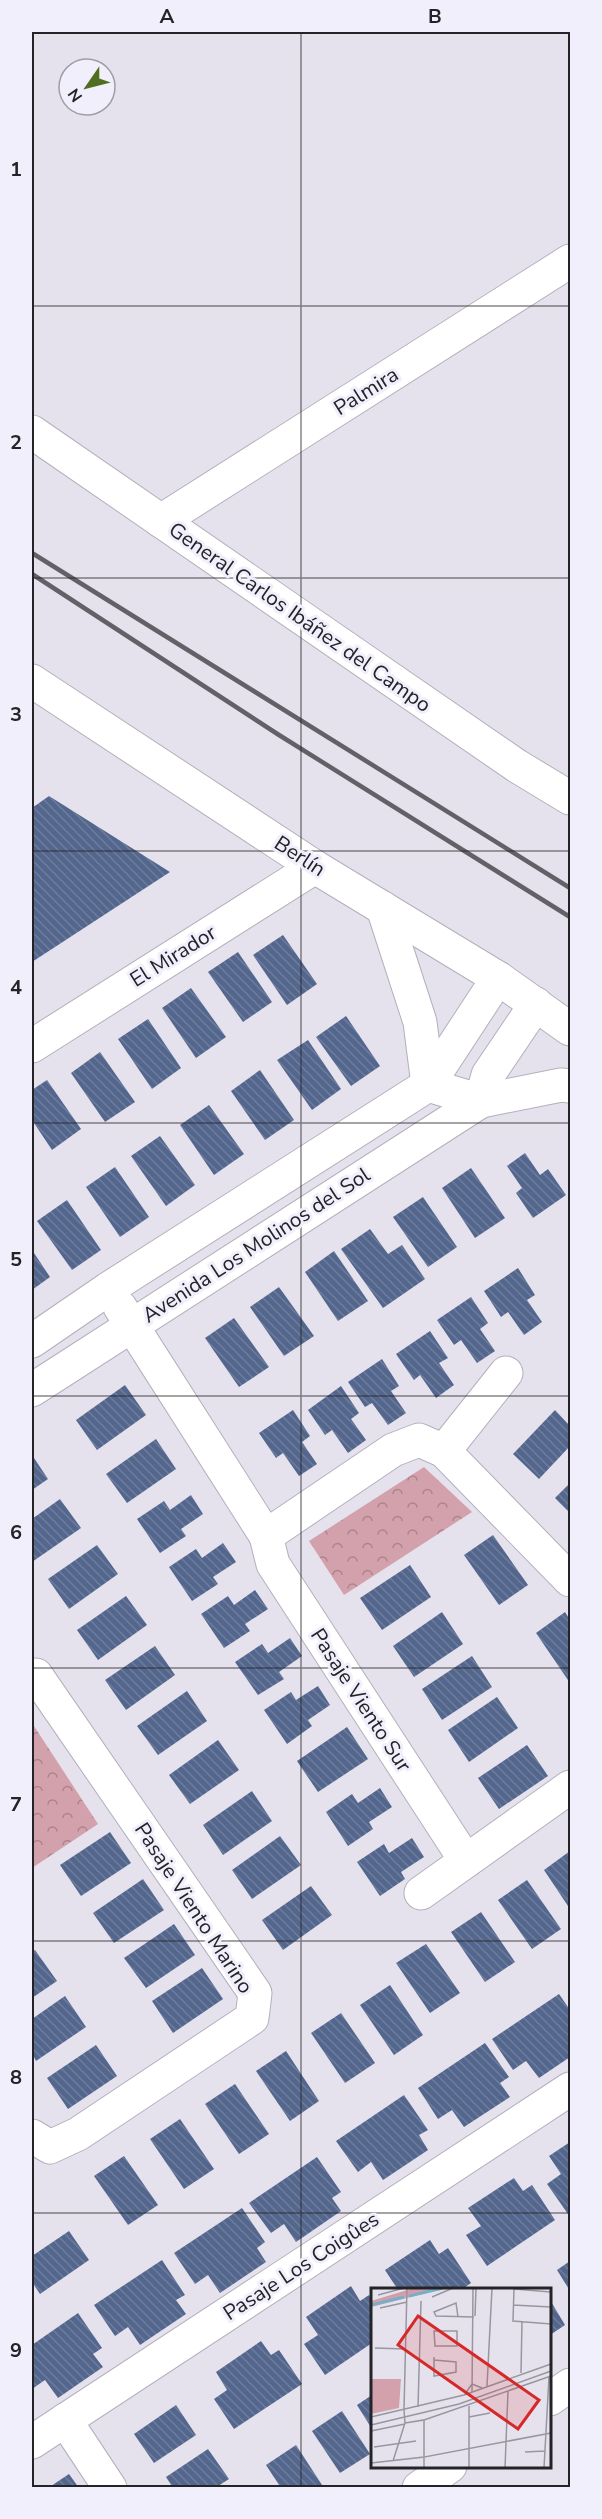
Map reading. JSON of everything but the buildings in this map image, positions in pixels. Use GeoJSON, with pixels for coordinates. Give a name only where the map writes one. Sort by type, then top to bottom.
{"type":"FeatureCollection","features":[{"type":"Feature","properties":{"kind":"street","name":"Palmira"},"geometry":{"type":"LineString","coordinates":[[161,521],[570,261]]}},
{"type":"Feature","properties":{"kind":"street","name":"General Carlos Ibáñez del Campo"},"geometry":{"type":"LineString","coordinates":[[32,432],[508,759],[570,798]]}},
{"type":"Feature","properties":{"kind":"street","name":"Berlín"},"geometry":{"type":"LineString","coordinates":[[32,681],[315,867],[498,978],[570,1029]]}},
{"type":"Feature","properties":{"kind":"street","name":"El Mirador"},"geometry":{"type":"LineString","coordinates":[[32,1046],[315,867]]}},
{"type":"Feature","properties":{"kind":"street"},"geometry":{"type":"LineString","coordinates":[[383,908],[420,1022],[428,1085]]}},
{"type":"Feature","properties":{"kind":"street","name":"Avenida Los Molinos del Sol"},"geometry":{"type":"LineString","coordinates":[[32,1341],[108,1289],[428,1085],[498,978]]}},
{"type":"Feature","properties":{"kind":"street"},"geometry":{"type":"LineString","coordinates":[[481,1101],[488,1075],[536,1004]]}},
{"type":"Feature","properties":{"kind":"street","name":"Avenida Los Molinos del Sol"},"geometry":{"type":"LineString","coordinates":[[428,1085],[481,1101]]}},
{"type":"Feature","properties":{"kind":"street","name":"Avenida Los Molinos del Sol"},"geometry":{"type":"LineString","coordinates":[[32,1390],[481,1101],[561,1085],[570,1086]]}},
{"type":"Feature","properties":{"kind":"street","name":"Pasaje Viento Sur"},"geometry":{"type":"LineString","coordinates":[[108,1289],[266,1536],[273,1564],[466,1861]]}},
{"type":"Feature","properties":{"kind":"street"},"geometry":{"type":"LineString","coordinates":[[444,1451],[506,1373]]}},
{"type":"Feature","properties":{"kind":"street"},"geometry":{"type":"LineString","coordinates":[[266,1536],[393,1450],[419,1440],[444,1451],[570,1580]]}},
{"type":"Feature","properties":{"kind":"street","name":"Pasaje Viento Marino"},"geometry":{"type":"LineString","coordinates":[[32,2136],[50,2147],[78,2134],[252,2018],[255,1993],[33,1673]]}},
{"type":"Feature","properties":{"kind":"street"},"geometry":{"type":"LineString","coordinates":[[421,1893],[570,1787]]}},
{"type":"Feature","properties":{"kind":"street","name":"Pasaje Los Coigûes"},"geometry":{"type":"LineString","coordinates":[[32,2442],[570,2090]]}},
{"type":"Feature","properties":{"kind":"street"},"geometry":{"type":"LineString","coordinates":[[551,2398],[570,2385]]}},
{"type":"Feature","properties":{"kind":"street"},"geometry":{"type":"LineString","coordinates":[[64,2420],[110,2487]]}},
{"type":"Feature","properties":{"kind":"street"},"geometry":{"type":"LineString","coordinates":[[419,2487],[447,2468]]}},
{"type":"Feature","properties":{"kind":"green space"},"geometry":{"type":"Polygon","coordinates":[[[424,1467],[472,1512],[344,1595],[309,1541],[424,1467]]]}},
{"type":"Feature","properties":{"kind":"green space"},"geometry":{"type":"Polygon","coordinates":[[[32,1723],[98,1824],[32,1868],[32,1723]]]}},
{"type":"Feature","properties":{"kind":"railway"},"geometry":{"type":"LineString","coordinates":[[32,553],[570,888]]}},
{"type":"Feature","properties":{"kind":"railway"},"geometry":{"type":"LineString","coordinates":[[32,574],[279,735],[570,917]]}}]}
